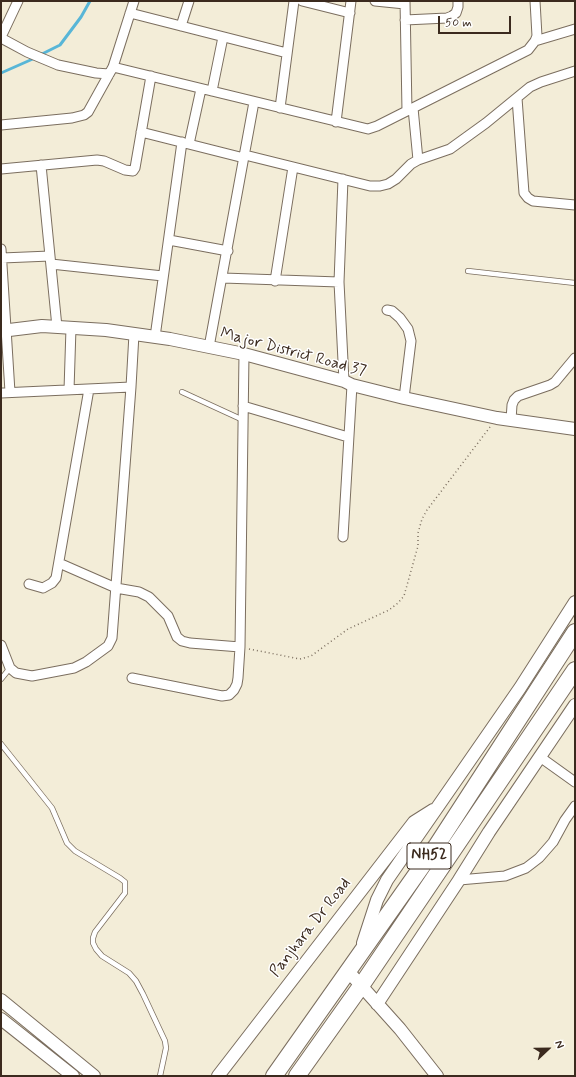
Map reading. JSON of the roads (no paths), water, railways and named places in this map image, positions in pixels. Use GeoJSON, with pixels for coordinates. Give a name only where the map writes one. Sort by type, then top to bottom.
{"type":"FeatureCollection","features":[{"type":"Feature","properties":{"kind":"highway","name":"NH52"},"geometry":{"type":"LineString","coordinates":[[274,1076],[437,844],[575,632]]}},
{"type":"Feature","properties":{"kind":"highway","name":"NH52"},"geometry":{"type":"LineString","coordinates":[[297,1076],[361,986],[575,670]]}},
{"type":"Feature","properties":{"kind":"street"},"geometry":{"type":"LineString","coordinates":[[18,1],[1,38],[27,52],[58,65],[96,73],[111,71],[151,76],[368,129],[377,126],[528,50],[537,36],[535,1]]}},
{"type":"Feature","properties":{"kind":"street"},"geometry":{"type":"LineString","coordinates":[[1,125],[72,118],[84,115],[91,109],[111,71],[134,1]]}},
{"type":"Feature","properties":{"kind":"street"},"geometry":{"type":"LineString","coordinates":[[181,26],[189,1]]}},
{"type":"Feature","properties":{"kind":"street"},"geometry":{"type":"LineString","coordinates":[[280,108],[294,1]]}},
{"type":"Feature","properties":{"kind":"street"},"geometry":{"type":"LineString","coordinates":[[302,1],[350,13]]}},
{"type":"Feature","properties":{"kind":"street"},"geometry":{"type":"LineString","coordinates":[[336,122],[351,1]]}},
{"type":"Feature","properties":{"kind":"street"},"geometry":{"type":"LineString","coordinates":[[375,1],[405,3],[410,109],[418,160]]}},
{"type":"Feature","properties":{"kind":"street"},"geometry":{"type":"LineString","coordinates":[[405,20],[447,18],[456,13],[458,1]]}},
{"type":"Feature","properties":{"kind":"street"},"geometry":{"type":"LineString","coordinates":[[130,13],[287,53]]}},
{"type":"Feature","properties":{"kind":"street"},"geometry":{"type":"LineString","coordinates":[[535,41],[575,29]]}},
{"type":"Feature","properties":{"kind":"street"},"geometry":{"type":"LineString","coordinates":[[212,92],[223,37]]}},
{"type":"Feature","properties":{"kind":"street"},"geometry":{"type":"LineString","coordinates":[[142,132],[370,186],[380,186],[388,184],[396,179],[411,164],[418,160],[450,149],[486,123],[530,87],[540,82],[575,71]]}},
{"type":"Feature","properties":{"kind":"street"},"geometry":{"type":"LineString","coordinates":[[1,169],[100,160],[125,170],[133,171],[135,168],[142,132],[151,76]]}},
{"type":"Feature","properties":{"kind":"street"},"geometry":{"type":"LineString","coordinates":[[155,337],[168,240],[185,143],[201,89]]}},
{"type":"Feature","properties":{"kind":"street"},"geometry":{"type":"LineString","coordinates":[[517,98],[524,193],[533,201],[575,205]]}},
{"type":"Feature","properties":{"kind":"street"},"geometry":{"type":"LineString","coordinates":[[209,347],[254,102]]}},
{"type":"Feature","properties":{"kind":"street"},"geometry":{"type":"LineString","coordinates":[[41,165],[58,327]]}},
{"type":"Feature","properties":{"kind":"street"},"geometry":{"type":"LineString","coordinates":[[275,281],[293,167]]}},
{"type":"Feature","properties":{"kind":"street"},"geometry":{"type":"LineString","coordinates":[[343,179],[339,282],[348,383],[348,437],[343,537]]}},
{"type":"Feature","properties":{"kind":"street"},"geometry":{"type":"LineString","coordinates":[[168,240],[228,250]]}},
{"type":"Feature","properties":{"kind":"street"},"geometry":{"type":"LineString","coordinates":[[1,249],[5,393],[131,387]]}},
{"type":"Feature","properties":{"kind":"street"},"geometry":{"type":"LineString","coordinates":[[2,258],[51,260],[163,276]]}},
{"type":"Feature","properties":{"kind":"street"},"geometry":{"type":"LineString","coordinates":[[222,278],[339,282]]}},
{"type":"Feature","properties":{"kind":"street"},"geometry":{"type":"LineString","coordinates":[[387,310],[400,318],[408,329],[411,341],[404,398]]}},
{"type":"Feature","properties":{"kind":"street","name":"Major District Road 37"},"geometry":{"type":"LineString","coordinates":[[3,331],[42,326],[106,330],[155,337],[244,354],[404,398],[497,418],[575,429]]}},
{"type":"Feature","properties":{"kind":"street"},"geometry":{"type":"LineString","coordinates":[[69,390],[72,328]]}},
{"type":"Feature","properties":{"kind":"street"},"geometry":{"type":"LineString","coordinates":[[1,645],[10,668],[16,673],[32,676],[74,668],[86,662],[108,646],[112,638],[134,334]]}},
{"type":"Feature","properties":{"kind":"street"},"geometry":{"type":"LineString","coordinates":[[132,678],[222,696],[229,695],[234,690],[238,678],[240,647],[244,354]]}},
{"type":"Feature","properties":{"kind":"street"},"geometry":{"type":"LineString","coordinates":[[510,420],[512,405],[518,396],[555,382],[575,358]]}},
{"type":"Feature","properties":{"kind":"street"},"geometry":{"type":"LineString","coordinates":[[29,584],[43,588],[52,583],[56,578],[89,389]]}},
{"type":"Feature","properties":{"kind":"street"},"geometry":{"type":"LineString","coordinates":[[243,406],[348,437]]}},
{"type":"Feature","properties":{"kind":"street"},"geometry":{"type":"LineString","coordinates":[[59,563],[116,588],[139,592],[149,597],[168,616],[177,637],[182,641],[240,647]]}},
{"type":"Feature","properties":{"kind":"street"},"geometry":{"type":"LineString","coordinates":[[360,952],[377,900],[387,880],[520,688],[575,602]]}},
{"type":"Feature","properties":{"kind":"street"},"geometry":{"type":"LineString","coordinates":[[377,1004],[489,832],[575,705]]}},
{"type":"Feature","properties":{"kind":"street"},"geometry":{"type":"LineString","coordinates":[[540,757],[575,782]]}},
{"type":"Feature","properties":{"kind":"street"},"geometry":{"type":"LineString","coordinates":[[459,880],[505,876],[526,868],[539,858],[553,842],[565,820],[575,806]]}},
{"type":"Feature","properties":{"kind":"street","name":"Panjhara Dr Road"},"geometry":{"type":"LineString","coordinates":[[218,1076],[414,822],[437,808]]}},
{"type":"Feature","properties":{"kind":"street"},"geometry":{"type":"LineString","coordinates":[[348,971],[400,1029],[437,1076]]}},
{"type":"Feature","properties":{"kind":"street"},"geometry":{"type":"LineString","coordinates":[[1,1000],[94,1076]]}},
{"type":"Feature","properties":{"kind":"street"},"geometry":{"type":"LineString","coordinates":[[1,1019],[73,1076]]}},
{"type":"Feature","properties":{"kind":"lane"},"geometry":{"type":"LineString","coordinates":[[468,271],[575,284]]}},
{"type":"Feature","properties":{"kind":"lane"},"geometry":{"type":"LineString","coordinates":[[182,392],[243,420]]}},
{"type":"Feature","properties":{"kind":"lane"},"geometry":{"type":"LineString","coordinates":[[1,679],[10,668]]}},
{"type":"Feature","properties":{"kind":"lane"},"geometry":{"type":"LineString","coordinates":[[1,744],[52,808],[67,843],[75,851],[125,882],[125,893],[95,932],[93,943],[102,956],[129,973],[136,981],[143,994],[165,1041],[166,1048],[160,1076]]}},
{"type":"Feature","properties":{"kind":"waterway"},"geometry":{"type":"LineString","coordinates":[[40,55],[60,45],[81,17],[90,1]]}},
{"type":"Feature","properties":{"kind":"waterway"},"geometry":{"type":"LineString","coordinates":[[1,73],[35,58]]}}]}
